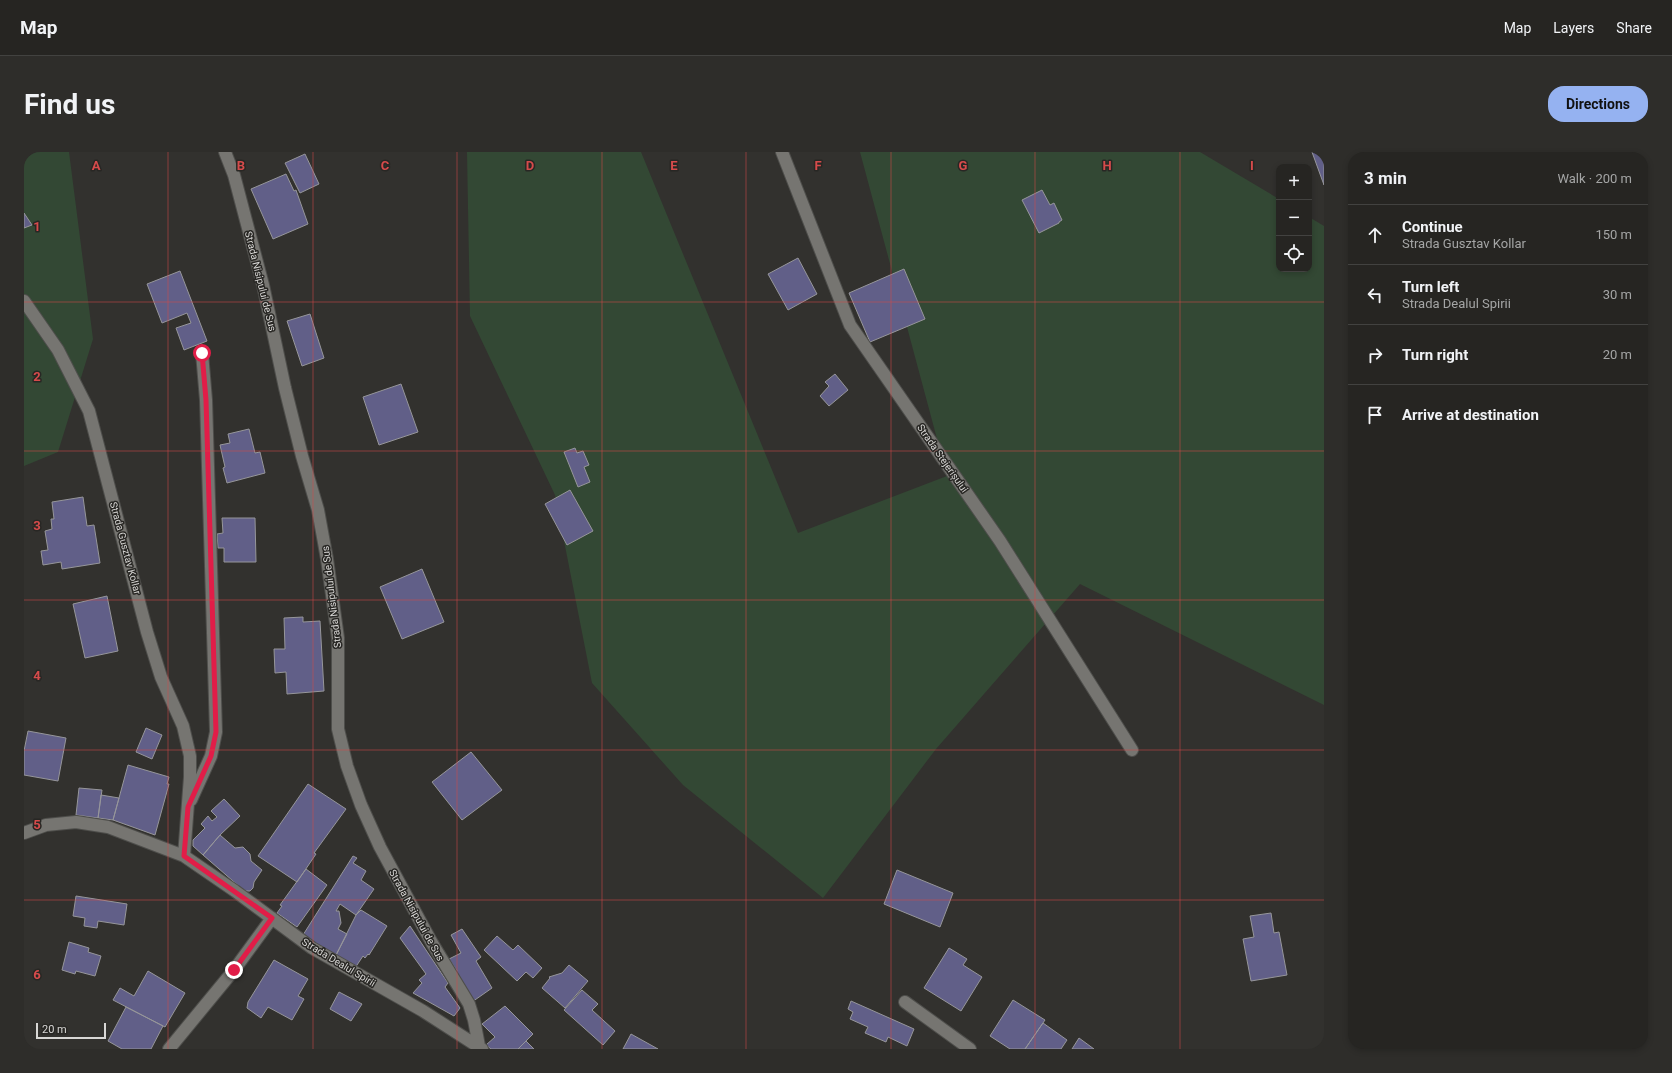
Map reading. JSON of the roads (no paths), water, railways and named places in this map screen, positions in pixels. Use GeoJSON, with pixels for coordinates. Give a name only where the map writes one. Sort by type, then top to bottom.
{"type":"FeatureCollection","features":[{"type":"Feature","properties":{"kind":"street","name":"Strada Nisipului de Sus"},"geometry":{"type":"LineString","coordinates":[[224,152],[234,175],[263,285],[285,388],[321,524],[328,559],[338,638],[338,729],[347,766],[361,805],[380,847],[432,943],[469,1004],[480,1048]]}},
{"type":"Feature","properties":{"kind":"street","name":"Strada Stejerișului"},"geometry":{"type":"LineString","coordinates":[[782,152],[850,325],[1000,542],[1132,750]]}},
{"type":"Feature","properties":{"kind":"street","name":"Strada Gusztav Kollar"},"geometry":{"type":"LineString","coordinates":[[24,301],[58,350],[88,411],[147,632],[161,677],[183,726],[190,756],[190,777],[184,856]]}},
{"type":"Feature","properties":{"kind":"street","name":"Strada Gusztav Kollar"},"geometry":{"type":"LineString","coordinates":[[188,807],[211,756],[216,732],[206,400],[202,353]]}},
{"type":"Feature","properties":{"kind":"street","name":"Strada Dealul Spirii"},"geometry":{"type":"LineString","coordinates":[[24,833],[46,825],[76,822],[84,823],[108,827],[184,856],[312,948],[423,1011],[480,1048]]}},
{"type":"Feature","properties":{"kind":"street"},"geometry":{"type":"LineString","coordinates":[[169,1049],[234,970],[272,918]]}},
{"type":"Feature","properties":{"kind":"street"},"geometry":{"type":"LineString","coordinates":[[905,1002],[970,1049]]}}]}
